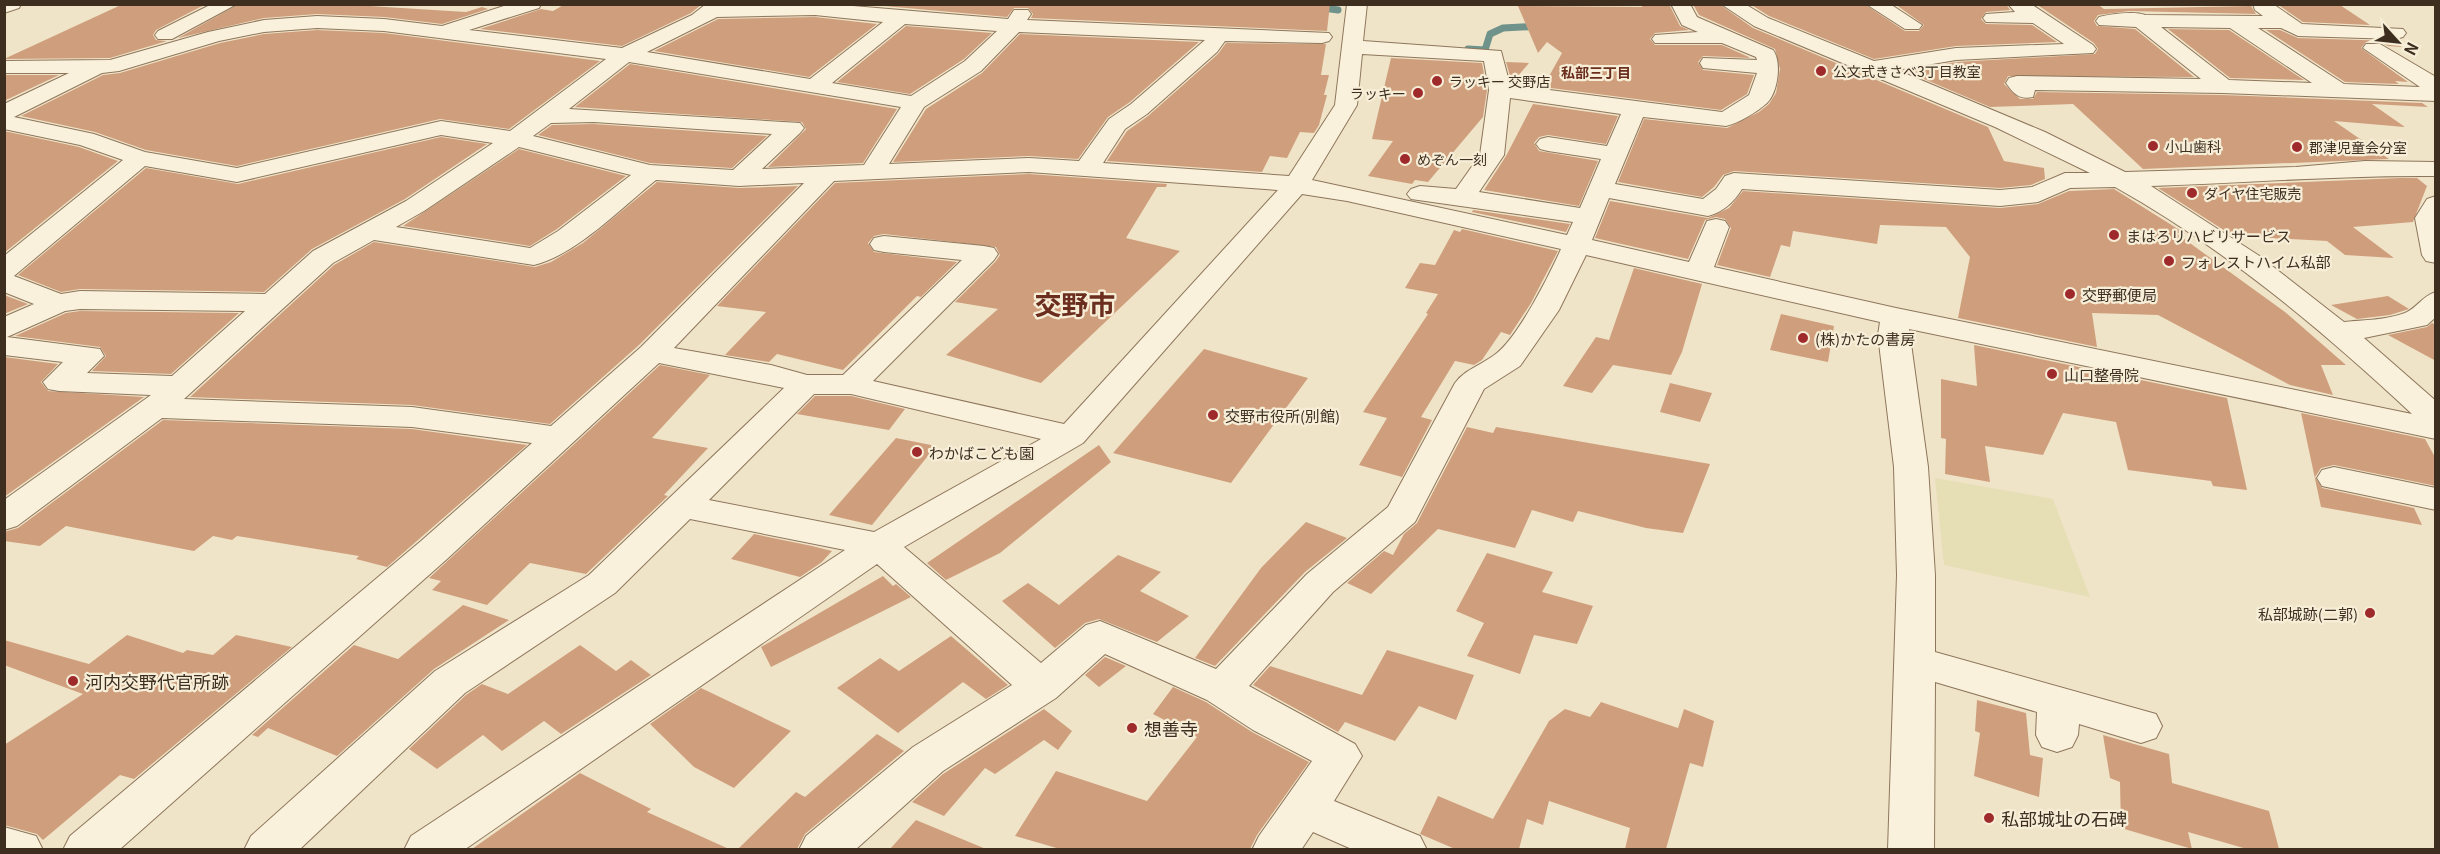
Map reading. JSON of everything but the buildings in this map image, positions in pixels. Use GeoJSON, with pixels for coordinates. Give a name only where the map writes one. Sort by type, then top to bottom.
{"type":"FeatureCollection","features":[{"type":"Feature","properties":{"kind":"street"},"geometry":{"type":"LineString","coordinates":[[4,7],[12,4]]}},
{"type":"Feature","properties":{"kind":"street"},"geometry":{"type":"LineString","coordinates":[[4,113],[228,4]]}},
{"type":"Feature","properties":{"kind":"street"},"geometry":{"type":"LineString","coordinates":[[317,22],[344,4]]}},
{"type":"Feature","properties":{"kind":"street"},"geometry":{"type":"LineString","coordinates":[[440,32],[532,4]]}},
{"type":"Feature","properties":{"kind":"street"},"geometry":{"type":"LineString","coordinates":[[873,170],[915,103],[973,66],[1015,24],[1026,4]]}},
{"type":"Feature","properties":{"kind":"street"},"geometry":{"type":"LineString","coordinates":[[427,849],[879,545],[1071,436],[1297,184],[1346,105],[1337,42],[1357,4]]}},
{"type":"Feature","properties":{"kind":"street"},"geometry":{"type":"LineString","coordinates":[[1730,4],[1761,22],[2038,138],[2119,179],[2175,212],[2264,272],[2339,331],[2436,419]]}},
{"type":"Feature","properties":{"kind":"street"},"geometry":{"type":"LineString","coordinates":[[1875,4],[1912,26]]}},
{"type":"Feature","properties":{"kind":"street"},"geometry":{"type":"LineString","coordinates":[[1868,68],[1956,54],[2086,49],[2017,4]]}},
{"type":"Feature","properties":{"kind":"street"},"geometry":{"type":"LineString","coordinates":[[2263,4],[2262,6],[2298,30],[2396,33]]}},
{"type":"Feature","properties":{"kind":"street"},"geometry":{"type":"LineString","coordinates":[[4,518],[20,493],[155,408],[323,257],[415,206],[515,139],[625,55],[714,8],[746,12],[815,9],[899,19],[1337,42],[1494,55],[1500,90],[1492,155],[1463,197]]}},
{"type":"Feature","properties":{"kind":"street"},"geometry":{"type":"LineString","coordinates":[[725,29],[746,12]]}},
{"type":"Feature","properties":{"kind":"street"},"geometry":{"type":"LineString","coordinates":[[1500,90],[1726,119],[1759,98],[1768,67],[1766,54],[1728,38],[1684,13],[1650,21]]}},
{"type":"Feature","properties":{"kind":"street"},"geometry":{"type":"LineString","coordinates":[[2110,13],[2141,21],[2286,22]]}},
{"type":"Feature","properties":{"kind":"street"},"geometry":{"type":"LineString","coordinates":[[1993,18],[2037,17]]}},
{"type":"Feature","properties":{"kind":"street"},"geometry":{"type":"LineString","coordinates":[[813,87],[899,19]]}},
{"type":"Feature","properties":{"kind":"street"},"geometry":{"type":"LineString","coordinates":[[2141,21],[2216,90]]}},
{"type":"Feature","properties":{"kind":"street"},"geometry":{"type":"LineString","coordinates":[[4,67],[111,66],[264,26],[317,22],[384,25],[625,55],[915,103]]}},
{"type":"Feature","properties":{"kind":"street"},"geometry":{"type":"LineString","coordinates":[[2237,23],[2338,90]]}},
{"type":"Feature","properties":{"kind":"street"},"geometry":{"type":"LineString","coordinates":[[1086,169],[1117,124],[1139,109],[1202,56],[1219,35]]}},
{"type":"Feature","properties":{"kind":"street"},"geometry":{"type":"LineString","coordinates":[[1662,39],[1728,38]]}},
{"type":"Feature","properties":{"kind":"street"},"geometry":{"type":"LineString","coordinates":[[664,63],[698,45]]}},
{"type":"Feature","properties":{"kind":"street"},"geometry":{"type":"LineString","coordinates":[[2373,48],[2436,87]]}},
{"type":"Feature","properties":{"kind":"street"},"geometry":{"type":"LineString","coordinates":[[1711,63],[1768,67]]}},
{"type":"Feature","properties":{"kind":"street"},"geometry":{"type":"LineString","coordinates":[[687,120],[745,76]]}},
{"type":"Feature","properties":{"kind":"street"},"geometry":{"type":"LineString","coordinates":[[2025,92],[2017,83],[2436,94]]}},
{"type":"Feature","properties":{"kind":"street"},"geometry":{"type":"LineString","coordinates":[[2369,92],[2396,112]]}},
{"type":"Feature","properties":{"kind":"street"},"geometry":{"type":"LineString","coordinates":[[1222,689],[1320,583],[1402,514],[1471,383],[1509,359],[1544,310],[1582,231],[1635,109]]}},
{"type":"Feature","properties":{"kind":"street"},"geometry":{"type":"LineString","coordinates":[[546,116],[687,120],[792,128],[739,178]]}},
{"type":"Feature","properties":{"kind":"street"},"geometry":{"type":"LineString","coordinates":[[4,122],[86,139],[140,158],[237,175],[441,128],[515,139],[650,172],[739,178],[826,175],[873,170],[1029,165],[1297,184],[1582,231]]}},
{"type":"Feature","properties":{"kind":"street"},"geometry":{"type":"LineString","coordinates":[[1548,144],[1615,154]]}},
{"type":"Feature","properties":{"kind":"street"},"geometry":{"type":"LineString","coordinates":[[4,270],[140,158]]}},
{"type":"Feature","properties":{"kind":"street"},"geometry":{"type":"LineString","coordinates":[[1599,189],[1708,208],[1721,198],[1734,181],[2000,198],[2038,194],[2065,181],[2296,174],[2366,168],[2436,170]]}},
{"type":"Feature","properties":{"kind":"street"},"geometry":{"type":"LineString","coordinates":[[369,231],[534,257],[568,237],[650,172]]}},
{"type":"Feature","properties":{"kind":"street"},"geometry":{"type":"LineString","coordinates":[[86,849],[434,550],[652,353],[826,175]]}},
{"type":"Feature","properties":{"kind":"street"},"geometry":{"type":"LineString","coordinates":[[1347,193],[1364,191],[1463,197],[1582,231],[1698,273],[1896,317],[2436,429]]}},
{"type":"Feature","properties":{"kind":"street"},"geometry":{"type":"LineString","coordinates":[[2434,244],[2428,218],[2436,204]]}},
{"type":"Feature","properties":{"kind":"street"},"geometry":{"type":"LineString","coordinates":[[1698,273],[1716,227]]}},
{"type":"Feature","properties":{"kind":"street"},"geometry":{"type":"LineString","coordinates":[[851,385],[984,254],[884,244]]}},
{"type":"Feature","properties":{"kind":"street"},"geometry":{"type":"LineString","coordinates":[[4,282],[58,303]]}},
{"type":"Feature","properties":{"kind":"street"},"geometry":{"type":"LineString","coordinates":[[4,329],[58,303],[80,300],[272,303]]}},
{"type":"Feature","properties":{"kind":"street"},"geometry":{"type":"LineString","coordinates":[[2339,331],[2377,328],[2417,319],[2436,301]]}},
{"type":"Feature","properties":{"kind":"street"},"geometry":{"type":"LineString","coordinates":[[1896,317],[1893,334],[1911,478],[1916,575],[1911,849]]}},
{"type":"Feature","properties":{"kind":"street"},"geometry":{"type":"LineString","coordinates":[[4,346],[89,356],[59,382],[181,386]]}},
{"type":"Feature","properties":{"kind":"street"},"geometry":{"type":"LineString","coordinates":[[652,353],[771,374],[806,384],[851,385],[1071,436]]}},
{"type":"Feature","properties":{"kind":"street"},"geometry":{"type":"LineString","coordinates":[[267,849],[450,682],[602,584],[806,384]]}},
{"type":"Feature","properties":{"kind":"street"},"geometry":{"type":"LineString","coordinates":[[155,408],[412,417],[558,437]]}},
{"type":"Feature","properties":{"kind":"street"},"geometry":{"type":"LineString","coordinates":[[2334,478],[2436,499]]}},
{"type":"Feature","properties":{"kind":"street"},"geometry":{"type":"LineString","coordinates":[[683,506],[879,545],[1041,687]]}},
{"type":"Feature","properties":{"kind":"street"},"geometry":{"type":"LineString","coordinates":[[822,849],[928,759],[1041,687],[1100,635],[1222,689],[1268,718],[1340,756],[1275,849]]}},
{"type":"Feature","properties":{"kind":"street"},"geometry":{"type":"LineString","coordinates":[[1915,661],[2057,719],[2140,726]]}},
{"type":"Feature","properties":{"kind":"street"},"geometry":{"type":"LineString","coordinates":[[1304,808],[1404,849]]}},
{"type":"Feature","properties":{"kind":"street"},"geometry":{"type":"LineString","coordinates":[[4,847],[20,849]]}},
{"type":"Feature","properties":{"kind":"shaded area"},"geometry":{"type":"Polygon","coordinates":[[[1935,478],[2053,499],[2090,597],[1944,565],[1935,478]]]}},
{"type":"Feature","properties":{"kind":"waterway"},"geometry":{"type":"LineString","coordinates":[[1316,7],[1338,10]]}},
{"type":"Feature","properties":{"kind":"waterway"},"geometry":{"type":"LineString","coordinates":[[1468,49],[1485,50],[1490,34],[1503,28],[1541,26]]}},
{"type":"Feature","properties":{"kind":"place","name":"公文式きさべ3丁目教室"},"geometry":{"type":"Point","coordinates":[1821,71]}},
{"type":"Feature","properties":{"kind":"place","name":"ラッキー 交野店"},"geometry":{"type":"Point","coordinates":[1437,81]}},
{"type":"Feature","properties":{"kind":"place","name":"ラッキー"},"geometry":{"type":"Point","coordinates":[1418,93]}},
{"type":"Feature","properties":{"kind":"place","name":"小山歯科"},"geometry":{"type":"Point","coordinates":[2153,146]}},
{"type":"Feature","properties":{"kind":"place","name":"郡津児童会分室"},"geometry":{"type":"Point","coordinates":[2297,147]}},
{"type":"Feature","properties":{"kind":"place","name":"めぞん一刻"},"geometry":{"type":"Point","coordinates":[1405,159]}},
{"type":"Feature","properties":{"kind":"place","name":"ダイヤ住宅販売"},"geometry":{"type":"Point","coordinates":[2192,193]}},
{"type":"Feature","properties":{"kind":"place","name":"まはろリハビリサービス"},"geometry":{"type":"Point","coordinates":[2114,235]}},
{"type":"Feature","properties":{"kind":"place","name":"フォレストハイム私部"},"geometry":{"type":"Point","coordinates":[2169,261]}},
{"type":"Feature","properties":{"kind":"place","name":"交野郵便局"},"geometry":{"type":"Point","coordinates":[2070,294]}},
{"type":"Feature","properties":{"kind":"place","name":"(株)かたの書房"},"geometry":{"type":"Point","coordinates":[1803,338]}},
{"type":"Feature","properties":{"kind":"place","name":"山口整骨院"},"geometry":{"type":"Point","coordinates":[2052,374]}},
{"type":"Feature","properties":{"kind":"place","name":"交野市役所(別館)"},"geometry":{"type":"Point","coordinates":[1213,415]}},
{"type":"Feature","properties":{"kind":"place","name":"わかばこども園"},"geometry":{"type":"Point","coordinates":[917,452]}},
{"type":"Feature","properties":{"kind":"place","name":"私部城跡(二郭)"},"geometry":{"type":"Point","coordinates":[2370,613]}},
{"type":"Feature","properties":{"kind":"place","name":"河内交野代官所跡"},"geometry":{"type":"Point","coordinates":[73,681]}},
{"type":"Feature","properties":{"kind":"place","name":"想善寺"},"geometry":{"type":"Point","coordinates":[1132,728]}},
{"type":"Feature","properties":{"kind":"place","name":"私部城址の石碑"},"geometry":{"type":"Point","coordinates":[1989,818]}},
{"type":"Feature","properties":{"kind":"district","name":"私部三丁目"},"geometry":{"type":"Point","coordinates":[1596,72]}},
{"type":"Feature","properties":{"kind":"district","name":"交野市"},"geometry":{"type":"Point","coordinates":[1075,303]}}]}
